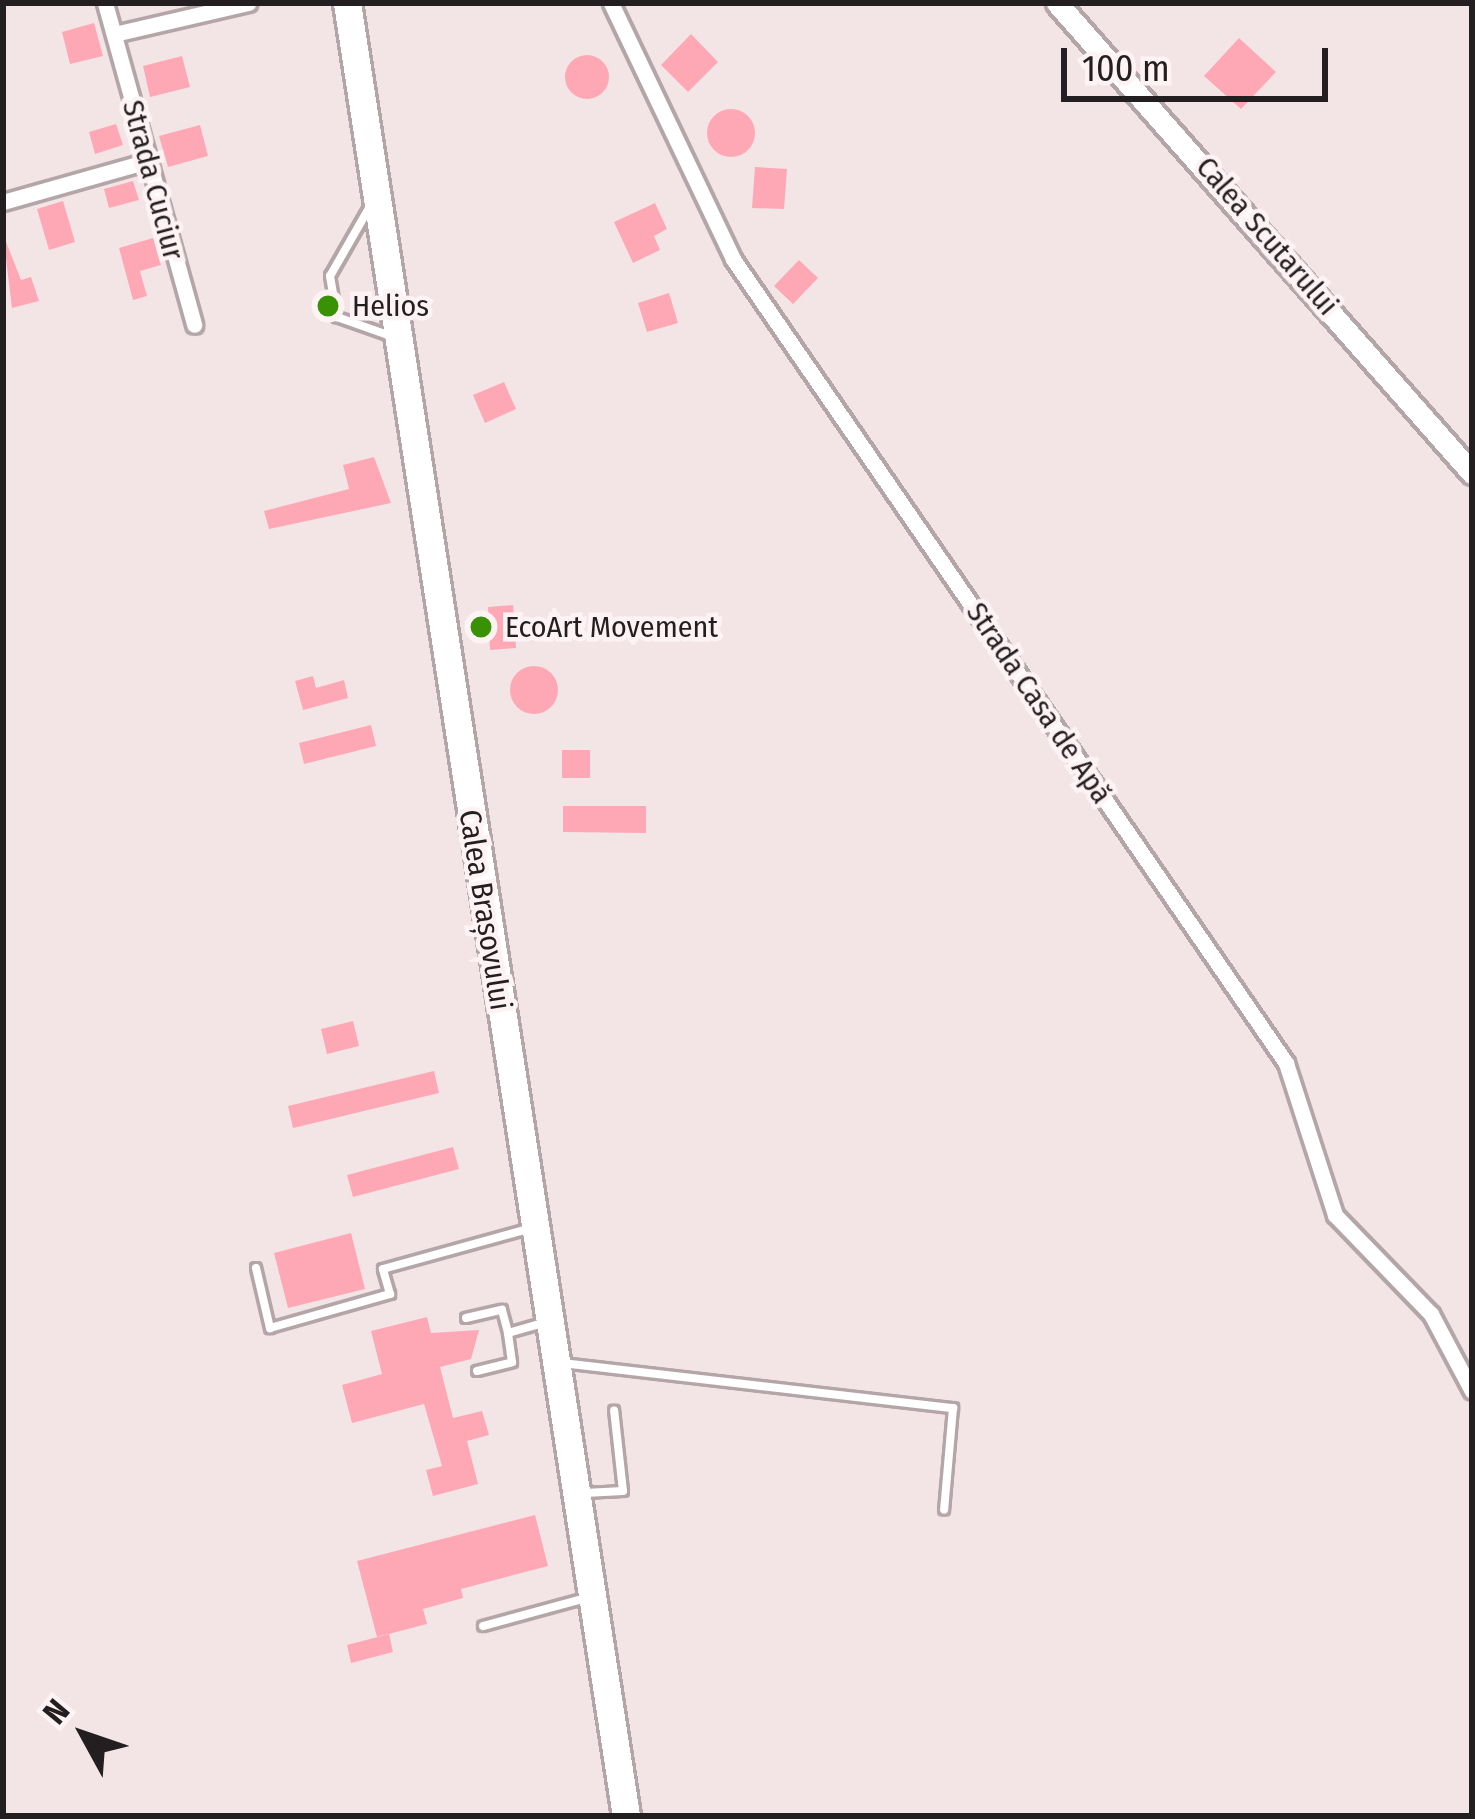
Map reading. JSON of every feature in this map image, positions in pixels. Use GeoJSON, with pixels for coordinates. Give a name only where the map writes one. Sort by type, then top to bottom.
{"type":"FeatureCollection","features":[{"type":"Feature","properties":{"kind":"highway","name":"Calea Brașovului"},"geometry":{"type":"LineString","coordinates":[[347,3],[626,1816]]}},
{"type":"Feature","properties":{"kind":"main road","name":"Calea Scutarului"},"geometry":{"type":"LineString","coordinates":[[1057,3],[1472,473]]}},
{"type":"Feature","properties":{"kind":"street","name":"Strada Cuciur"},"geometry":{"type":"LineString","coordinates":[[105,3],[194,325]]}},
{"type":"Feature","properties":{"kind":"street"},"geometry":{"type":"LineString","coordinates":[[114,34],[248,3]]}},
{"type":"Feature","properties":{"kind":"street","name":"Strada Casa de Apă"},"geometry":{"type":"LineString","coordinates":[[611,3],[734,259],[1286,1063],[1335,1215],[1431,1314],[1472,1391]]}},
{"type":"Feature","properties":{"kind":"street"},"geometry":{"type":"LineString","coordinates":[[3,202],[148,161]]}},
{"type":"Feature","properties":{"kind":"lane"},"geometry":{"type":"LineString","coordinates":[[376,196],[330,276],[337,317],[397,338]]}},
{"type":"Feature","properties":{"kind":"lane"},"geometry":{"type":"LineString","coordinates":[[256,1268],[270,1328],[390,1294],[383,1269],[536,1227]]}},
{"type":"Feature","properties":{"kind":"lane"},"geometry":{"type":"LineString","coordinates":[[466,1318],[502,1310],[508,1333],[512,1362],[477,1371]]}},
{"type":"Feature","properties":{"kind":"lane"},"geometry":{"type":"LineString","coordinates":[[508,1333],[550,1321]]}},
{"type":"Feature","properties":{"kind":"lane"},"geometry":{"type":"LineString","coordinates":[[557,1363],[953,1408],[944,1510]]}},
{"type":"Feature","properties":{"kind":"lane"},"geometry":{"type":"LineString","coordinates":[[577,1493],[623,1491],[614,1410]]}},
{"type":"Feature","properties":{"kind":"lane"},"geometry":{"type":"LineString","coordinates":[[483,1626],[593,1596]]}},
{"type":"Feature","properties":{"kind":"building"},"geometry":{"type":"Polygon","coordinates":[[[94,23],[103,56],[70,64],[62,32],[94,23]]]}},
{"type":"Feature","properties":{"kind":"building"},"geometry":{"type":"Polygon","coordinates":[[[691,34],[718,62],[688,92],[661,65],[691,34]]]}},
{"type":"Feature","properties":{"kind":"building"},"geometry":{"type":"Polygon","coordinates":[[[1239,38],[1276,72],[1241,109],[1204,76],[1239,38]]]}},
{"type":"Feature","properties":{"kind":"building"},"geometry":{"type":"Polygon","coordinates":[[[587,55],[602,62],[609,77],[602,92],[587,99],[572,92],[565,77],[572,62],[587,55]]]}},
{"type":"Feature","properties":{"kind":"building"},"geometry":{"type":"Polygon","coordinates":[[[182,56],[190,87],[150,97],[143,66],[182,56]]]}},
{"type":"Feature","properties":{"kind":"building"},"geometry":{"type":"Polygon","coordinates":[[[731,109],[748,116],[755,133],[748,150],[731,157],[714,150],[707,133],[714,116],[731,109]]]}},
{"type":"Feature","properties":{"kind":"building"},"geometry":{"type":"Polygon","coordinates":[[[116,124],[123,145],[95,154],[89,132],[116,124]]]}},
{"type":"Feature","properties":{"kind":"building"},"geometry":{"type":"Polygon","coordinates":[[[200,125],[208,156],[168,167],[159,136],[200,125]]]}},
{"type":"Feature","properties":{"kind":"building"},"geometry":{"type":"Polygon","coordinates":[[[755,167],[787,169],[784,209],[752,208],[755,167]]]}},
{"type":"Feature","properties":{"kind":"building"},"geometry":{"type":"Polygon","coordinates":[[[133,181],[139,200],[109,208],[104,189],[133,181]]]}},
{"type":"Feature","properties":{"kind":"building"},"geometry":{"type":"Polygon","coordinates":[[[63,201],[75,242],[49,250],[37,209],[63,201]]]}},
{"type":"Feature","properties":{"kind":"building"},"geometry":{"type":"Polygon","coordinates":[[[655,203],[667,229],[654,236],[660,250],[633,263],[614,222],[655,203]]]}},
{"type":"Feature","properties":{"kind":"building"},"geometry":{"type":"Polygon","coordinates":[[[3,234],[21,280],[31,277],[39,301],[12,308],[3,234]]]}},
{"type":"Feature","properties":{"kind":"building"},"geometry":{"type":"Polygon","coordinates":[[[153,238],[161,265],[140,271],[147,296],[133,300],[119,248],[153,238]]]}},
{"type":"Feature","properties":{"kind":"building"},"geometry":{"type":"Polygon","coordinates":[[[799,260],[818,278],[793,304],[774,286],[799,260]]]}},
{"type":"Feature","properties":{"kind":"building"},"geometry":{"type":"Polygon","coordinates":[[[669,293],[678,323],[647,332],[638,303],[669,293]]]}},
{"type":"Feature","properties":{"kind":"building"},"geometry":{"type":"Polygon","coordinates":[[[504,382],[516,409],[485,423],[473,395],[504,382]]]}},
{"type":"Feature","properties":{"kind":"building"},"geometry":{"type":"Polygon","coordinates":[[[374,457],[391,503],[269,529],[264,511],[349,489],[343,465],[374,457]]]}},
{"type":"Feature","properties":{"kind":"building"},"geometry":{"type":"Polygon","coordinates":[[[513,605],[516,648],[490,650],[488,607],[513,605]]]}},
{"type":"Feature","properties":{"kind":"building"},"geometry":{"type":"Polygon","coordinates":[[[534,666],[551,673],[558,690],[551,707],[534,714],[517,707],[510,690],[517,673],[534,666]]]}},
{"type":"Feature","properties":{"kind":"building"},"geometry":{"type":"Polygon","coordinates":[[[313,676],[316,688],[344,680],[348,698],[303,710],[295,681],[313,676]]]}},
{"type":"Feature","properties":{"kind":"building"},"geometry":{"type":"Polygon","coordinates":[[[371,725],[376,746],[304,764],[299,743],[371,725]]]}},
{"type":"Feature","properties":{"kind":"building"},"geometry":{"type":"Polygon","coordinates":[[[562,750],[590,750],[590,778],[562,778],[562,750]]]}},
{"type":"Feature","properties":{"kind":"building"},"geometry":{"type":"Polygon","coordinates":[[[563,806],[646,806],[646,833],[563,832],[563,806]]]}},
{"type":"Feature","properties":{"kind":"building"},"geometry":{"type":"Polygon","coordinates":[[[353,1021],[359,1046],[327,1054],[321,1029],[353,1021]]]}},
{"type":"Feature","properties":{"kind":"building"},"geometry":{"type":"Polygon","coordinates":[[[434,1071],[439,1093],[293,1128],[288,1106],[434,1071]]]}},
{"type":"Feature","properties":{"kind":"building"},"geometry":{"type":"Polygon","coordinates":[[[453,1147],[459,1169],[353,1197],[347,1175],[453,1147]]]}},
{"type":"Feature","properties":{"kind":"building"},"geometry":{"type":"Polygon","coordinates":[[[351,1233],[365,1289],[288,1308],[274,1253],[351,1233]]]}},
{"type":"Feature","properties":{"kind":"building"},"geometry":{"type":"Polygon","coordinates":[[[427,1317],[431,1333],[479,1330],[471,1359],[440,1367],[453,1418],[482,1411],[489,1435],[467,1441],[478,1484],[433,1496],[426,1470],[442,1466],[424,1404],[352,1423],[342,1385],[382,1374],[371,1331],[427,1317]]]}},
{"type":"Feature","properties":{"kind":"building"},"geometry":{"type":"Polygon","coordinates":[[[535,1515],[548,1566],[461,1589],[463,1598],[423,1609],[427,1624],[377,1637],[357,1561],[535,1515]]]}},
{"type":"Feature","properties":{"kind":"building"},"geometry":{"type":"Polygon","coordinates":[[[389,1634],[393,1652],[351,1663],[347,1645],[389,1634]]]}},
{"type":"Feature","properties":{"kind":"place","name":"Helios"},"geometry":{"type":"Point","coordinates":[328,306]}},
{"type":"Feature","properties":{"kind":"place","name":"EcoArt Movement"},"geometry":{"type":"Point","coordinates":[481,627]}}]}
